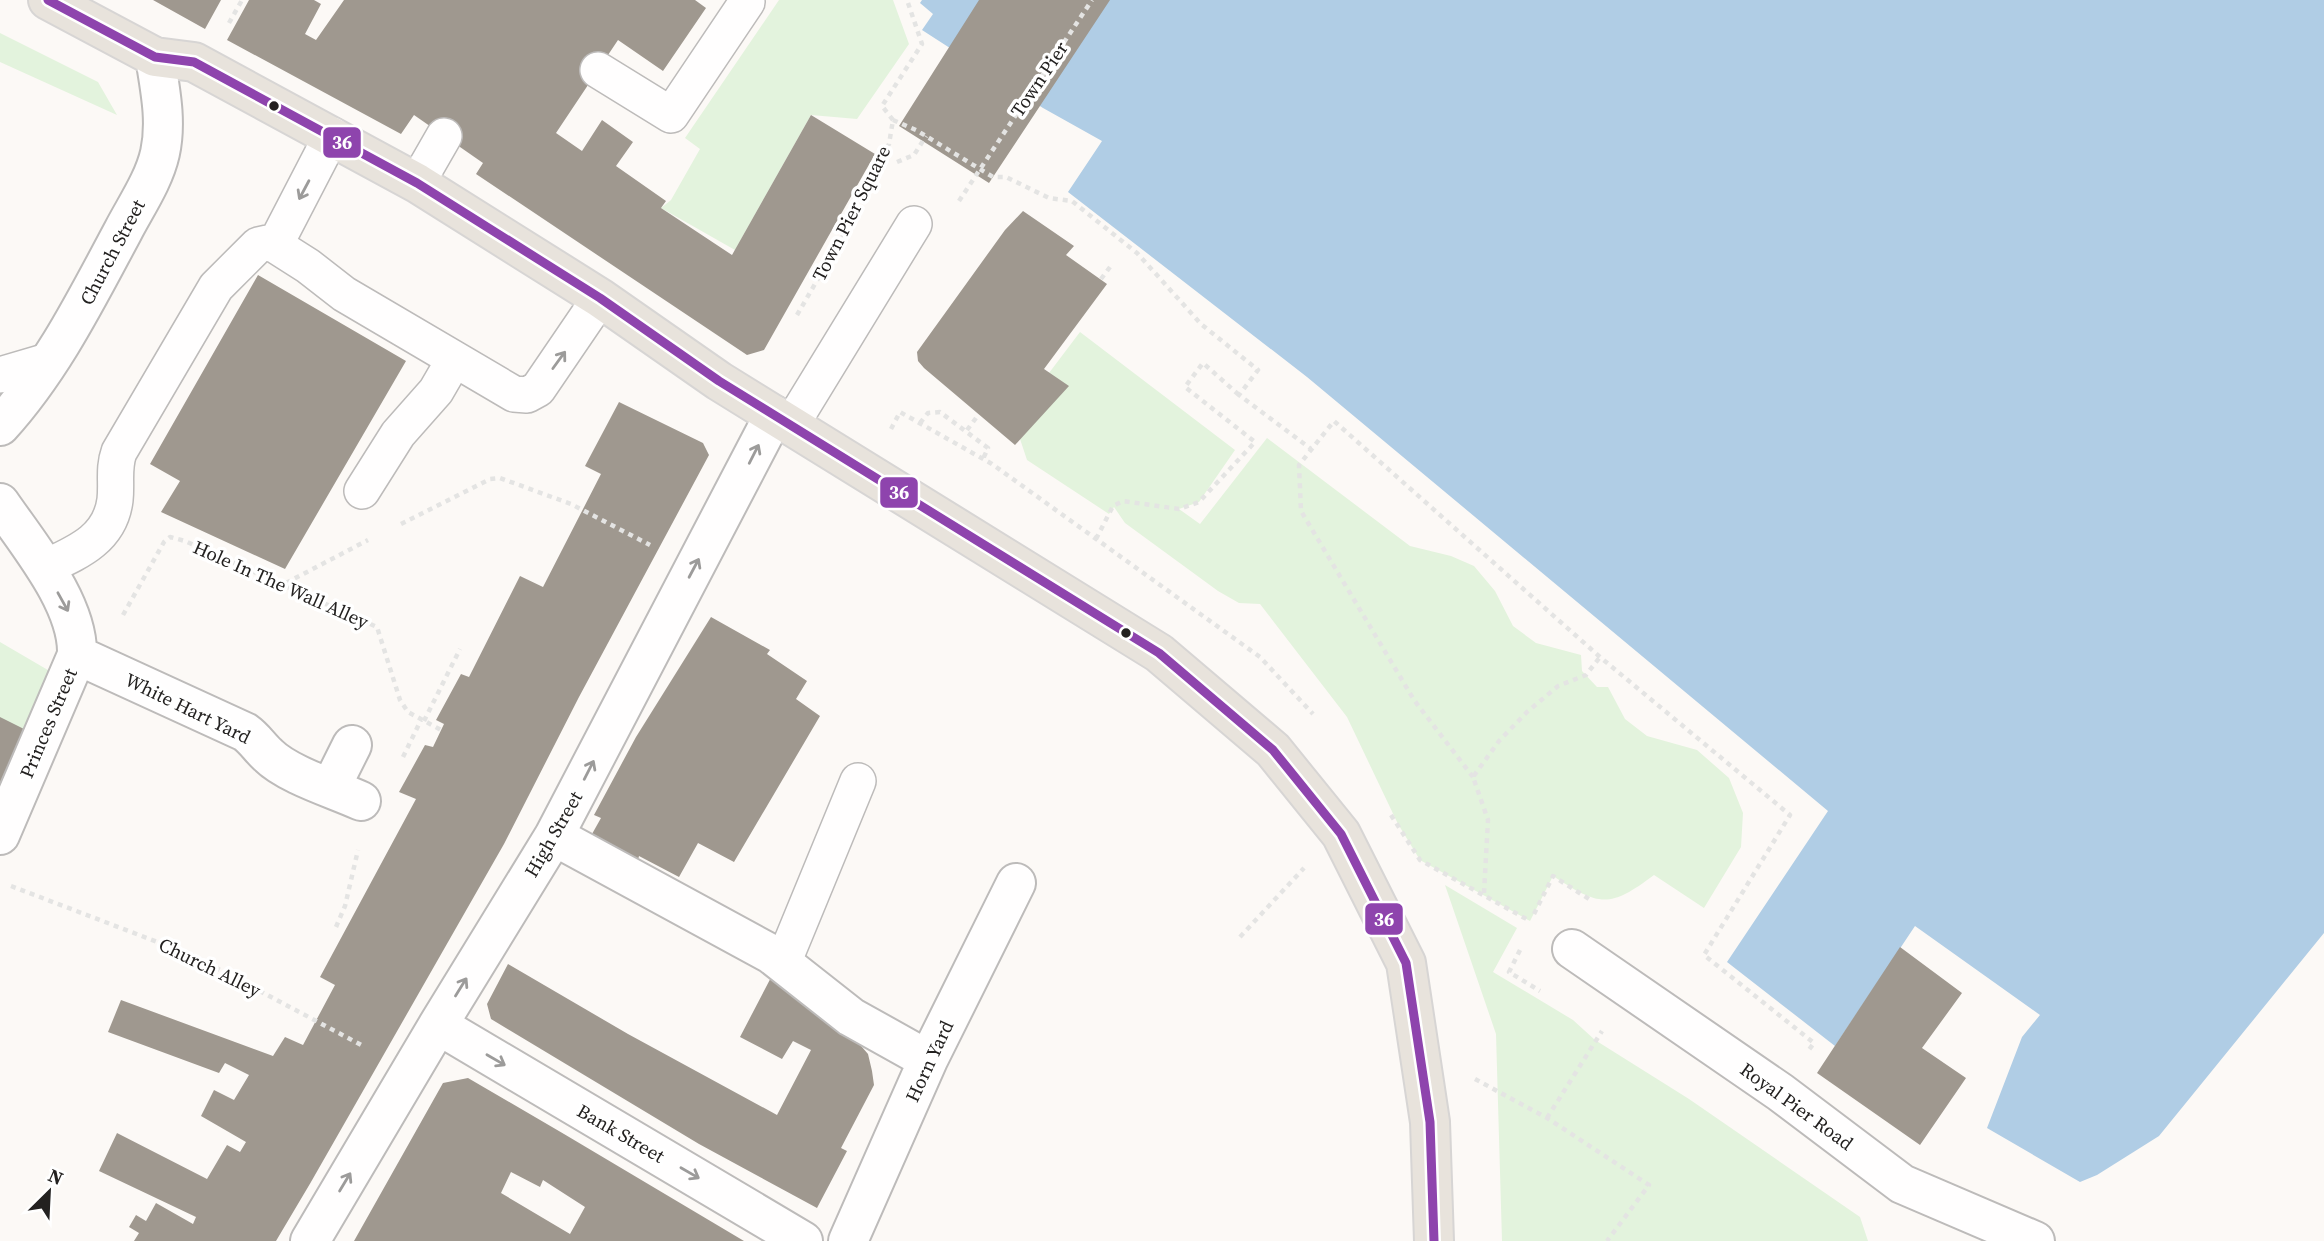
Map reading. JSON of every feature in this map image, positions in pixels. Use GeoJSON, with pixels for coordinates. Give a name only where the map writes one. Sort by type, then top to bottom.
{"type":"FeatureCollection","features":[{"type":"Feature","properties":{"kind":"main road"},"geometry":{"type":"LineString","coordinates":[[50,0],[155,57],[194,62],[417,183],[600,298],[719,381],[1159,653],[1273,750],[1341,834],[1406,963],[1430,1122],[1434,1241]]}},
{"type":"Feature","properties":{"kind":"street","name":"Church Street"},"geometry":{"type":"LineString","coordinates":[[0,426],[51,360],[85,303],[150,179],[160,155],[164,123],[155,57]]}},
{"type":"Feature","properties":{"kind":"street","name":"High Street"},"geometry":{"type":"LineString","coordinates":[[310,1241],[554,836],[735,492],[783,420]]}},
{"type":"Feature","properties":{"kind":"street","name":"Princes Street"},"geometry":{"type":"LineString","coordinates":[[0,503],[44,568],[73,621],[78,655],[0,835]]}},
{"type":"Feature","properties":{"kind":"street","name":"White Hart Yard"},"geometry":{"type":"LineString","coordinates":[[78,655],[245,732],[257,740],[267,755],[283,766],[346,794],[352,745]]}},
{"type":"Feature","properties":{"kind":"street"},"geometry":{"type":"LineString","coordinates":[[554,836],[771,954],[851,1017],[928,1060]]}},
{"type":"Feature","properties":{"kind":"street","name":"Horn Yard"},"geometry":{"type":"LineString","coordinates":[[848,1241],[928,1060],[1016,883]]}},
{"type":"Feature","properties":{"kind":"street","name":"Royal Pier Road"},"geometry":{"type":"LineString","coordinates":[[1572,949],[1780,1092],[1902,1184],[2035,1241]]}},
{"type":"Feature","properties":{"kind":"street","name":"Bank Street"},"geometry":{"type":"LineString","coordinates":[[438,1025],[803,1241]]}},
{"type":"Feature","properties":{"kind":"lane"},"geometry":{"type":"LineString","coordinates":[[598,70],[671,115],[747,2],[745,0]]}},
{"type":"Feature","properties":{"kind":"lane"},"geometry":{"type":"LineString","coordinates":[[275,245],[332,135]]}},
{"type":"Feature","properties":{"kind":"lane"},"geometry":{"type":"LineString","coordinates":[[417,183],[444,136]]}},
{"type":"Feature","properties":{"kind":"lane"},"geometry":{"type":"LineString","coordinates":[[783,420],[914,224]]}},
{"type":"Feature","properties":{"kind":"lane"},"geometry":{"type":"LineString","coordinates":[[44,568],[88,547],[101,534],[115,500],[114,468],[120,452],[216,287],[258,245],[275,245],[309,265],[344,294],[454,360],[508,391],[527,395],[538,389],[600,298]]}},
{"type":"Feature","properties":{"kind":"lane"},"geometry":{"type":"LineString","coordinates":[[0,375],[51,360]]}},
{"type":"Feature","properties":{"kind":"lane"},"geometry":{"type":"LineString","coordinates":[[362,491],[398,434],[436,391],[454,360]]}},
{"type":"Feature","properties":{"kind":"lane"},"geometry":{"type":"LineString","coordinates":[[783,963],[858,781]]}},
{"type":"Feature","properties":{"kind":"path"},"geometry":{"type":"LineString","coordinates":[[893,120],[882,106],[922,44],[907,0]]}},
{"type":"Feature","properties":{"kind":"path","name":"Town Pier"},"geometry":{"type":"LineString","coordinates":[[979,170],[1092,0]]}},
{"type":"Feature","properties":{"kind":"path","name":"Town Pier Square"},"geometry":{"type":"LineString","coordinates":[[790,327],[855,215],[860,194],[889,144],[893,120],[926,136],[995,178],[1006,177],[1049,198],[1072,201],[1137,253],[1201,324],[1258,370],[1239,396]]}},
{"type":"Feature","properties":{"kind":"path"},"geometry":{"type":"LineString","coordinates":[[897,162],[914,155],[926,136]]}},
{"type":"Feature","properties":{"kind":"path"},"geometry":{"type":"LineString","coordinates":[[959,201],[979,170]]}},
{"type":"Feature","properties":{"kind":"path"},"geometry":{"type":"LineString","coordinates":[[1101,279],[1110,267]]}},
{"type":"Feature","properties":{"kind":"path"},"geometry":{"type":"LineString","coordinates":[[1096,538],[1113,506],[1123,501],[1178,509],[1199,502],[1255,442],[1185,387],[1203,363],[1239,396],[1311,449]]}},
{"type":"Feature","properties":{"kind":"path"},"geometry":{"type":"LineString","coordinates":[[920,423],[928,413],[940,412],[988,448],[983,459]]}},
{"type":"Feature","properties":{"kind":"path"},"geometry":{"type":"LineString","coordinates":[[967,430],[979,414]]}},
{"type":"Feature","properties":{"kind":"path"},"geometry":{"type":"LineString","coordinates":[[1484,893],[1488,820],[1473,777],[1414,700],[1301,511],[1299,465],[1334,421],[1600,657],[1790,815],[1704,955],[1814,1043],[1780,1092]]}},
{"type":"Feature","properties":{"kind":"path"},"geometry":{"type":"LineString","coordinates":[[396,526],[491,479],[506,479],[571,504],[694,568]]}},
{"type":"Feature","properties":{"kind":"path","name":"Hole In The Wall Alley"},"geometry":{"type":"LineString","coordinates":[[115,624],[164,541],[170,537],[285,584],[377,627],[400,700],[408,712],[441,730]]}},
{"type":"Feature","properties":{"kind":"path"},"geometry":{"type":"LineString","coordinates":[[285,584],[374,537]]}},
{"type":"Feature","properties":{"kind":"path"},"geometry":{"type":"LineString","coordinates":[[424,721],[460,649]]}},
{"type":"Feature","properties":{"kind":"path"},"geometry":{"type":"LineString","coordinates":[[1473,777],[1499,741],[1527,712],[1558,686],[1586,675],[1600,657]]}},
{"type":"Feature","properties":{"kind":"path"},"geometry":{"type":"LineString","coordinates":[[336,927],[345,906],[360,847]]}},
{"type":"Feature","properties":{"kind":"path"},"geometry":{"type":"LineString","coordinates":[[1420,860],[1531,921],[1553,876],[1590,900]]}},
{"type":"Feature","properties":{"kind":"path"},"geometry":{"type":"LineString","coordinates":[[1240,937],[1294,877]]}},
{"type":"Feature","properties":{"kind":"path","name":"Church Alley"},"geometry":{"type":"LineString","coordinates":[[7,884],[194,956],[411,1072]]}},
{"type":"Feature","properties":{"kind":"path"},"geometry":{"type":"LineString","coordinates":[[1547,1118],[1603,1031]]}},
{"type":"Feature","properties":{"kind":"path"},"geometry":{"type":"LineString","coordinates":[[1474,1078],[1547,1118],[1649,1185],[1607,1241]]}},
{"type":"Feature","properties":{"kind":"green space"},"geometry":{"type":"Polygon","coordinates":[[[779,0],[893,0],[909,44],[857,119],[811,115],[735,250],[661,208],[671,200],[700,149],[685,138],[779,0]]]}},
{"type":"Feature","properties":{"kind":"green space"},"geometry":{"type":"Polygon","coordinates":[[[0,33],[98,82],[117,115],[0,62],[0,33]]]}},
{"type":"Feature","properties":{"kind":"green space"},"geometry":{"type":"Polygon","coordinates":[[[1080,332],[1235,450],[1199,502],[1179,509],[1200,524],[1267,438],[1410,546],[1451,556],[1474,566],[1495,591],[1513,626],[1536,643],[1581,655],[1582,671],[1597,687],[1608,687],[1625,719],[1647,736],[1697,750],[1729,778],[1743,813],[1741,847],[1704,908],[1654,875],[1626,894],[1604,900],[1582,893],[1553,876],[1530,921],[1420,860],[1398,824],[1347,717],[1260,604],[1239,603],[1218,591],[1125,523],[1114,507],[1109,514],[1027,460],[1020,439],[1068,386],[1049,373],[1080,332]]]}},
{"type":"Feature","properties":{"kind":"green space"},"geometry":{"type":"Polygon","coordinates":[[[0,642],[53,673],[0,786],[0,642]]]}},
{"type":"Feature","properties":{"kind":"green space"},"geometry":{"type":"Polygon","coordinates":[[[1445,885],[1517,928],[1493,972],[1573,1020],[1595,1040],[1689,1099],[1860,1217],[1868,1241],[1502,1241],[1496,1034],[1445,885]]]}},
{"type":"Feature","properties":{"kind":"water"},"geometry":{"type":"Polygon","coordinates":[[[922,0],[2324,0],[2324,933],[2159,1136],[2097,1175],[2080,1182],[1987,1128],[2022,1037],[2040,1015],[1915,926],[1835,1046],[1727,962],[1828,811],[1307,377],[1068,192],[1102,141],[1043,108],[922,30],[933,14],[920,3],[922,0]]]}},
{"type":"Feature","properties":{"kind":"building"},"geometry":{"type":"Polygon","coordinates":[[[153,0],[221,0],[205,29],[153,0]]]}},
{"type":"Feature","properties":{"kind":"building"},"geometry":{"type":"Polygon","coordinates":[[[249,0],[314,0],[321,4],[305,34],[316,40],[344,0],[695,0],[706,8],[663,71],[618,40],[556,133],[582,151],[602,120],[633,142],[616,166],[666,201],[661,208],[732,255],[811,115],[875,154],[764,350],[747,355],[476,174],[483,163],[414,115],[401,134],[227,40],[249,0]]]}},
{"type":"Feature","properties":{"kind":"building"},"geometry":{"type":"Polygon","coordinates":[[[979,0],[1110,0],[989,183],[899,126],[979,0]]]}},
{"type":"Feature","properties":{"kind":"building"},"geometry":{"type":"Polygon","coordinates":[[[1023,211],[1074,246],[1066,255],[1107,284],[1044,369],[1069,386],[1015,445],[924,368],[918,361],[917,352],[1005,230],[1023,211]]]}},
{"type":"Feature","properties":{"kind":"building"},"geometry":{"type":"Polygon","coordinates":[[[258,275],[406,361],[285,569],[161,512],[180,481],[150,464],[258,275]]]}},
{"type":"Feature","properties":{"kind":"building"},"geometry":{"type":"Polygon","coordinates":[[[619,402],[703,443],[709,455],[579,697],[504,844],[311,1182],[276,1241],[134,1241],[139,1233],[129,1227],[136,1215],[146,1221],[156,1203],[193,1224],[196,1217],[99,1171],[117,1133],[207,1179],[227,1145],[240,1152],[246,1142],[201,1116],[214,1090],[234,1100],[249,1075],[225,1063],[219,1073],[108,1032],[121,1000],[273,1056],[285,1037],[303,1045],[335,985],[320,977],[416,799],[399,792],[425,745],[433,747],[444,724],[436,720],[461,674],[469,677],[520,576],[543,587],[601,474],[585,466],[619,402]]]}},
{"type":"Feature","properties":{"kind":"building"},"geometry":{"type":"Polygon","coordinates":[[[711,617],[770,650],[767,654],[807,681],[796,699],[820,716],[734,862],[698,843],[679,877],[639,856],[638,860],[592,834],[601,818],[594,815],[636,737],[711,617]]]}},
{"type":"Feature","properties":{"kind":"building"},"geometry":{"type":"Polygon","coordinates":[[[0,717],[26,730],[0,786],[0,717]]]}},
{"type":"Feature","properties":{"kind":"building"},"geometry":{"type":"Polygon","coordinates":[[[1900,947],[1962,993],[1922,1048],[1966,1078],[1920,1145],[1817,1073],[1900,947]]]}},
{"type":"Feature","properties":{"kind":"building"},"geometry":{"type":"Polygon","coordinates":[[[508,964],[628,1034],[777,1115],[811,1050],[793,1041],[782,1059],[740,1037],[777,966],[849,1032],[868,1054],[872,1071],[874,1085],[841,1148],[847,1151],[817,1208],[699,1144],[491,1019],[487,1004],[508,964]]]}},
{"type":"Feature","properties":{"kind":"building"},"geometry":{"type":"Polygon","coordinates":[[[468,1078],[744,1241],[354,1241],[443,1083],[468,1078]],[[511,1172],[501,1193],[570,1234],[585,1207],[543,1180],[540,1187],[511,1172]]]}},
{"type":"Feature","properties":{"kind":"transit line","name":"36"},"geometry":{"type":"LineString","coordinates":[[48,0],[155,57],[194,62],[417,183],[600,298],[719,381],[1159,653],[1273,750],[1341,834],[1406,963],[1430,1122],[1434,1241]]}}]}
